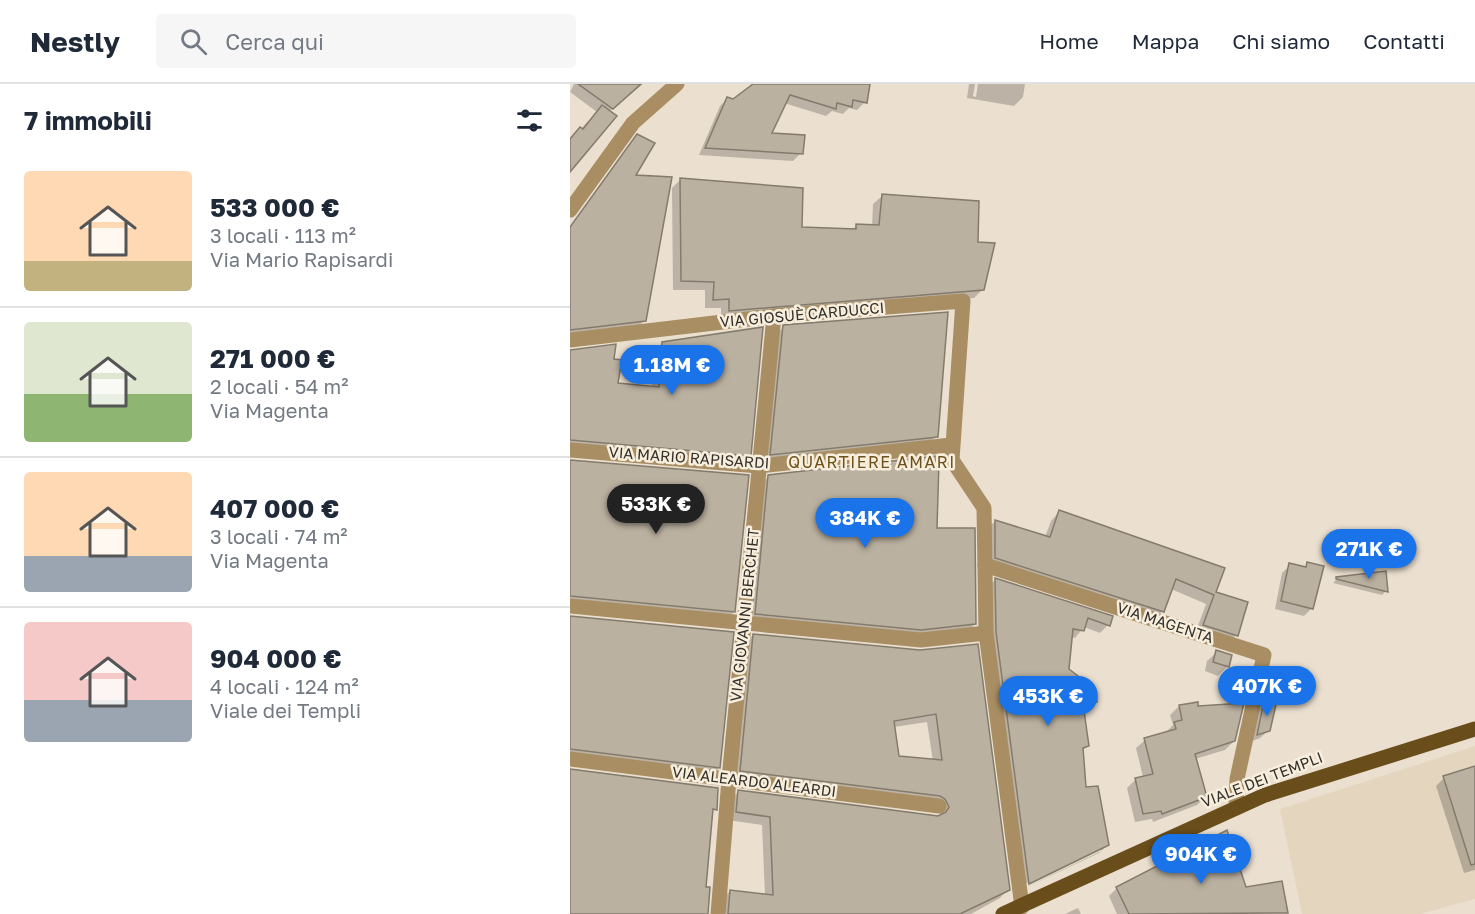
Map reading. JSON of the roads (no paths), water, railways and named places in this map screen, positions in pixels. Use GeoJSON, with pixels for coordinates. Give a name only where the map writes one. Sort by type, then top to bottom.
{"type":"FeatureCollection","features":[{"type":"Feature","properties":{"kind":"main road","name":"VIALE DEI TEMPLI"},"geometry":{"type":"LineString","coordinates":[[1003,914],[1236,808],[1316,777],[1475,729]]}},
{"type":"Feature","properties":{"kind":"street"},"geometry":{"type":"LineString","coordinates":[[570,210],[633,123],[677,84]]}},
{"type":"Feature","properties":{"kind":"street","name":"VIA GIOSUÈ CARDUCCI"},"geometry":{"type":"LineString","coordinates":[[570,340],[774,316],[963,301],[951,445]]}},
{"type":"Feature","properties":{"kind":"street","name":"VIA GIOVANNI BERCHET"},"geometry":{"type":"LineString","coordinates":[[718,914],[774,316]]}},
{"type":"Feature","properties":{"kind":"street"},"geometry":{"type":"LineString","coordinates":[[951,445],[952,460],[984,508],[986,633],[1022,907]]}},
{"type":"Feature","properties":{"kind":"street","name":"VIA MARIO RAPISARDI"},"geometry":{"type":"LineString","coordinates":[[570,450],[759,466],[951,445]]}},
{"type":"Feature","properties":{"kind":"street","name":"VIA MAGENTA"},"geometry":{"type":"LineString","coordinates":[[985,565],[1264,655],[1237,779],[1236,808]]}},
{"type":"Feature","properties":{"kind":"street"},"geometry":{"type":"LineString","coordinates":[[570,606],[921,640],[986,633]]}},
{"type":"Feature","properties":{"kind":"street","name":"VIA ALEARDO ALEARDI"},"geometry":{"type":"LineString","coordinates":[[570,759],[939,806]]}},
{"type":"Feature","properties":{"kind":"district","name":"QUARTIERE AMARI"},"geometry":{"type":"Point","coordinates":[872,462]}}]}
